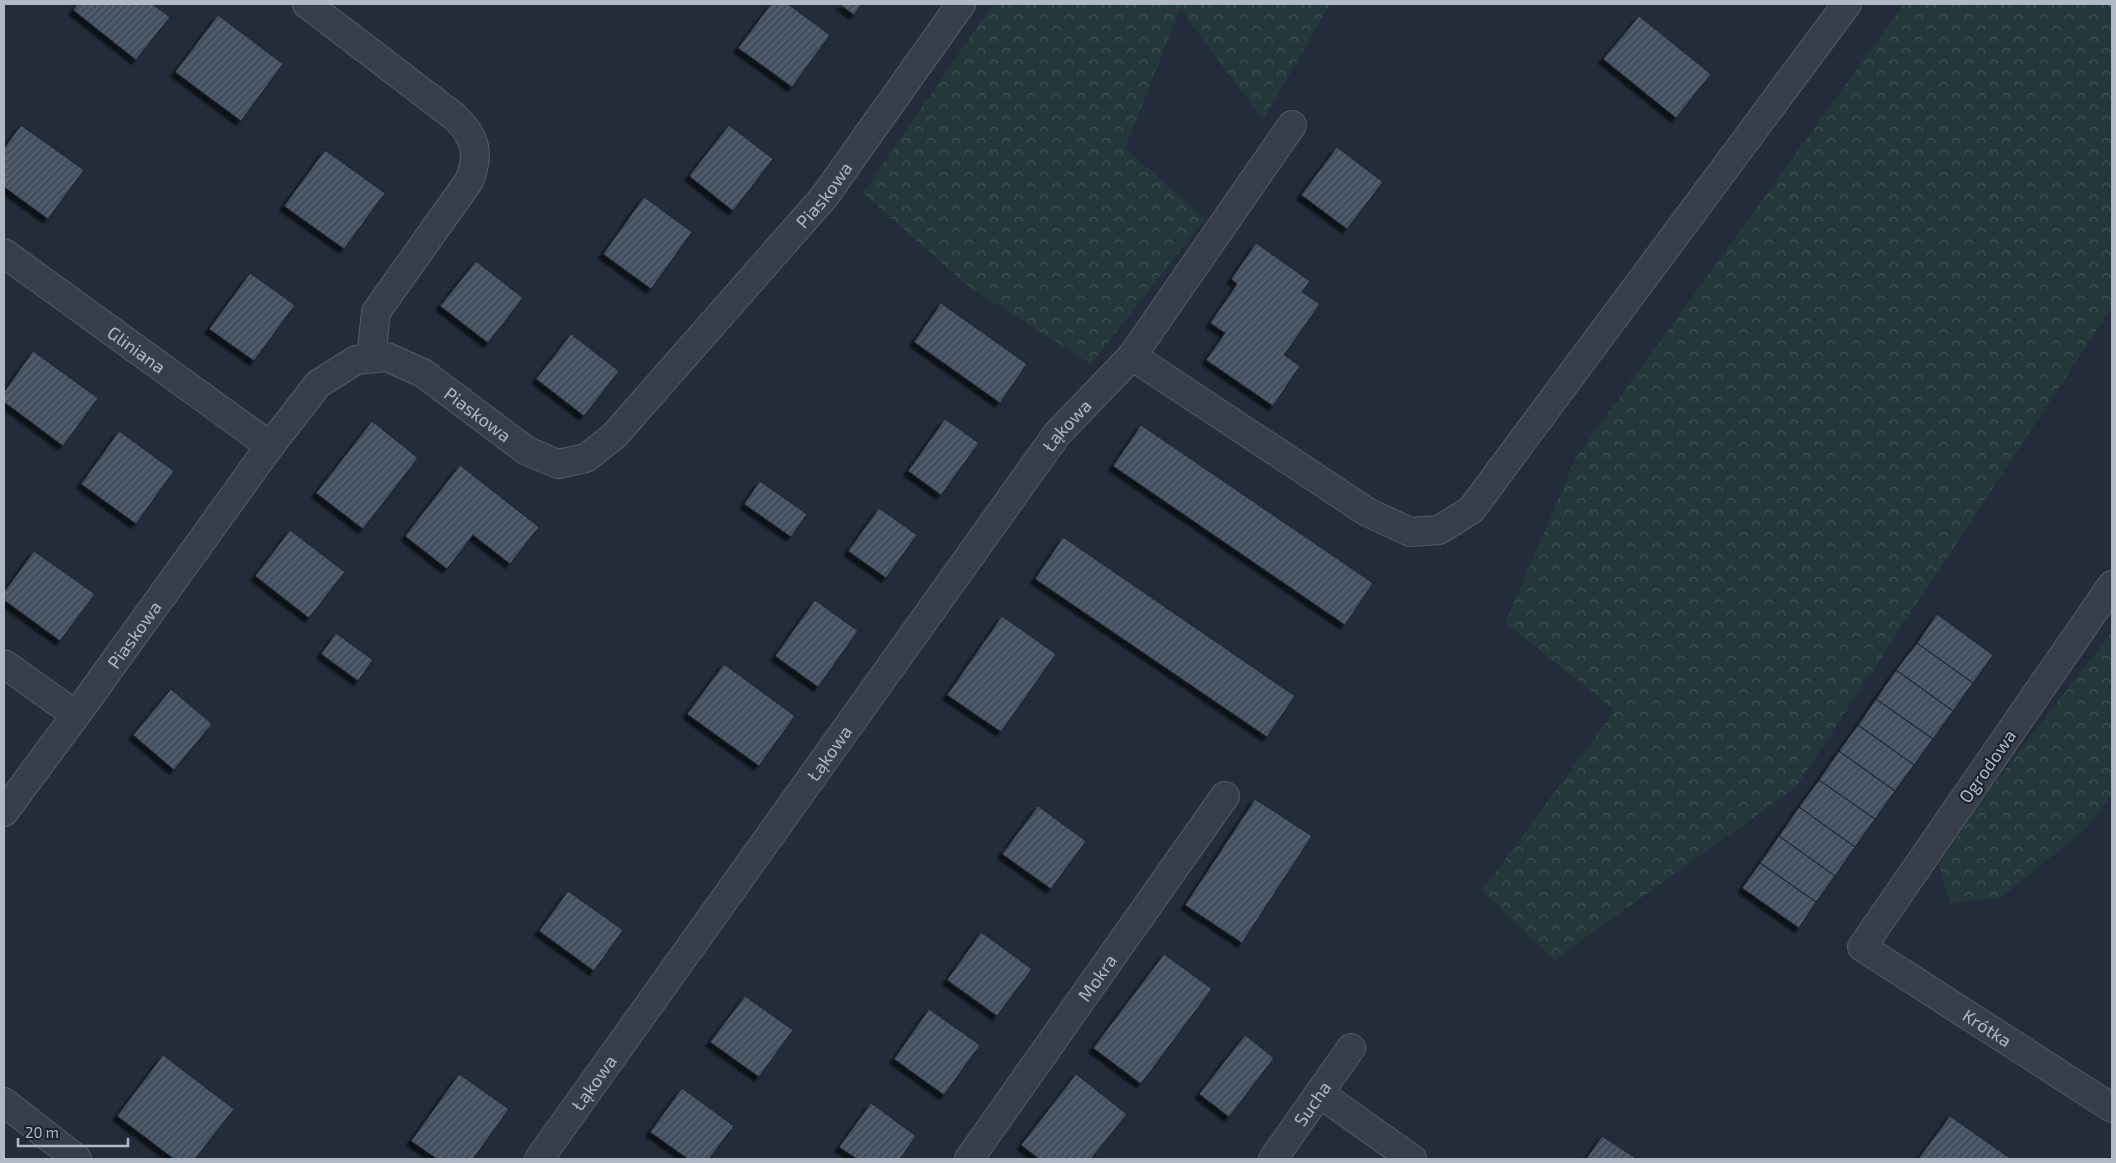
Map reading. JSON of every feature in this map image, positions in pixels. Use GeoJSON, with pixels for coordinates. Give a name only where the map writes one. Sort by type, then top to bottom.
{"type":"FeatureCollection","features":[{"type":"Feature","properties":{"kind":"street"},"geometry":{"type":"LineString","coordinates":[[307,4],[455,117],[465,127],[473,140],[475,153],[474,167],[468,181],[376,312],[371,358]]}},
{"type":"Feature","properties":{"kind":"street","name":"Piaskowa"},"geometry":{"type":"LineString","coordinates":[[4,812],[270,446],[318,384],[356,360],[387,357],[423,373],[527,451],[558,464],[586,458],[614,436],[824,197],[961,4]]}},
{"type":"Feature","properties":{"kind":"street"},"geometry":{"type":"LineString","coordinates":[[1132,356],[1367,512],[1410,532],[1439,530],[1471,510],[1847,4]]}},
{"type":"Feature","properties":{"kind":"street","name":"Łąkowa"},"geometry":{"type":"LineString","coordinates":[[539,1159],[1056,434],[1132,356],[1292,125]]}},
{"type":"Feature","properties":{"kind":"street","name":"Gliniana"},"geometry":{"type":"LineString","coordinates":[[4,253],[270,446]]}},
{"type":"Feature","properties":{"kind":"street","name":"Ogrodowa"},"geometry":{"type":"LineString","coordinates":[[1862,947],[2112,586]]}},
{"type":"Feature","properties":{"kind":"street"},"geometry":{"type":"LineString","coordinates":[[4,664],[76,715]]}},
{"type":"Feature","properties":{"kind":"street","name":"Mokra"},"geometry":{"type":"LineString","coordinates":[[969,1159],[1225,796]]}},
{"type":"Feature","properties":{"kind":"street","name":"Krótka"},"geometry":{"type":"LineString","coordinates":[[1862,947],[2112,1108]]}},
{"type":"Feature","properties":{"kind":"street","name":"Sucha"},"geometry":{"type":"LineString","coordinates":[[1272,1159],[1351,1048]]}},
{"type":"Feature","properties":{"kind":"street"},"geometry":{"type":"LineString","coordinates":[[1319,1093],[1412,1159]]}},
{"type":"Feature","properties":{"kind":"street"},"geometry":{"type":"LineString","coordinates":[[4,1102],[77,1159]]}},
{"type":"Feature","properties":{"kind":"green space"},"geometry":{"type":"Polygon","coordinates":[[[993,4],[1330,4],[1263,120],[1180,9],[1125,148],[1205,219],[1091,364],[969,287],[863,193],[993,4]]]}},
{"type":"Feature","properties":{"kind":"green space"},"geometry":{"type":"Polygon","coordinates":[[[1904,4],[2112,4],[2112,307],[1796,787],[1554,960],[1482,891],[1615,710],[1505,623],[1577,456],[1904,4]]]}},
{"type":"Feature","properties":{"kind":"green space"},"geometry":{"type":"Polygon","coordinates":[[[2112,632],[2112,794],[2088,827],[2000,898],[1950,903],[1939,865],[1986,794],[2112,632]]]}},
{"type":"Feature","properties":{"kind":"building"},"geometry":{"type":"Polygon","coordinates":[[[78,4],[152,4],[170,17],[136,60],[73,10],[78,4]]]}},
{"type":"Feature","properties":{"kind":"building"},"geometry":{"type":"Polygon","coordinates":[[[771,4],[788,4],[830,35],[792,87],[738,48],[771,4]]]}},
{"type":"Feature","properties":{"kind":"building"},"geometry":{"type":"Polygon","coordinates":[[[839,4],[862,4],[854,15],[839,4]]]}},
{"type":"Feature","properties":{"kind":"building"},"geometry":{"type":"Polygon","coordinates":[[[218,15],[283,64],[241,121],[175,72],[218,15]]]}},
{"type":"Feature","properties":{"kind":"building"},"geometry":{"type":"Polygon","coordinates":[[[1639,16],[1711,74],[1676,118],[1603,59],[1639,16]]]}},
{"type":"Feature","properties":{"kind":"building"},"geometry":{"type":"Polygon","coordinates":[[[21,125],[84,170],[48,219],[4,187],[4,148],[21,125]]]}},
{"type":"Feature","properties":{"kind":"building"},"geometry":{"type":"Polygon","coordinates":[[[729,125],[773,159],[733,211],[689,176],[729,125]]]}},
{"type":"Feature","properties":{"kind":"building"},"geometry":{"type":"Polygon","coordinates":[[[1337,147],[1383,182],[1347,229],[1301,195],[1337,147]]]}},
{"type":"Feature","properties":{"kind":"building"},"geometry":{"type":"Polygon","coordinates":[[[325,150],[385,193],[344,249],[284,206],[325,150]]]}},
{"type":"Feature","properties":{"kind":"building"},"geometry":{"type":"Polygon","coordinates":[[[644,197],[692,232],[651,289],[603,254],[644,197]]]}},
{"type":"Feature","properties":{"kind":"building"},"geometry":{"type":"Polygon","coordinates":[[[1256,243],[1310,281],[1302,292],[1320,304],[1284,355],[1300,366],[1273,406],[1206,360],[1225,333],[1210,323],[1237,284],[1231,279],[1256,243]]]}},
{"type":"Feature","properties":{"kind":"building"},"geometry":{"type":"Polygon","coordinates":[[[476,261],[523,298],[488,343],[440,306],[476,261]]]}},
{"type":"Feature","properties":{"kind":"building"},"geometry":{"type":"Polygon","coordinates":[[[250,273],[295,305],[254,361],[209,329],[250,273]]]}},
{"type":"Feature","properties":{"kind":"building"},"geometry":{"type":"Polygon","coordinates":[[[941,303],[1027,364],[1000,403],[914,342],[941,303]]]}},
{"type":"Feature","properties":{"kind":"building"},"geometry":{"type":"Polygon","coordinates":[[[571,334],[619,371],[584,416],[536,379],[571,334]]]}},
{"type":"Feature","properties":{"kind":"building"},"geometry":{"type":"Polygon","coordinates":[[[33,351],[98,398],[63,446],[4,402],[4,392],[33,351]]]}},
{"type":"Feature","properties":{"kind":"building"},"geometry":{"type":"Polygon","coordinates":[[[945,419],[979,443],[941,495],[908,471],[945,419]]]}},
{"type":"Feature","properties":{"kind":"building"},"geometry":{"type":"Polygon","coordinates":[[[372,421],[418,458],[363,529],[316,493],[372,421]]]}},
{"type":"Feature","properties":{"kind":"building"},"geometry":{"type":"Polygon","coordinates":[[[1141,425],[1373,583],[1345,625],[1113,466],[1141,425]]]}},
{"type":"Feature","properties":{"kind":"building"},"geometry":{"type":"Polygon","coordinates":[[[119,431],[174,471],[136,524],[81,484],[119,431]]]}},
{"type":"Feature","properties":{"kind":"building"},"geometry":{"type":"Polygon","coordinates":[[[460,465],[539,527],[510,564],[473,535],[447,569],[405,536],[460,465]]]}},
{"type":"Feature","properties":{"kind":"building"},"geometry":{"type":"Polygon","coordinates":[[[760,481],[807,514],[791,537],[744,504],[760,481]]]}},
{"type":"Feature","properties":{"kind":"building"},"geometry":{"type":"Polygon","coordinates":[[[879,508],[917,535],[886,578],[848,551],[879,508]]]}},
{"type":"Feature","properties":{"kind":"building"},"geometry":{"type":"Polygon","coordinates":[[[290,530],[345,572],[309,618],[255,576],[290,530]]]}},
{"type":"Feature","properties":{"kind":"building"},"geometry":{"type":"Polygon","coordinates":[[[1063,537],[1295,696],[1267,737],[1035,579],[1063,537]]]}},
{"type":"Feature","properties":{"kind":"building"},"geometry":{"type":"Polygon","coordinates":[[[34,551],[95,594],[60,641],[4,600],[4,592],[34,551]]]}},
{"type":"Feature","properties":{"kind":"building"},"geometry":{"type":"Polygon","coordinates":[[[815,600],[858,631],[818,687],[775,656],[815,600]]]}},
{"type":"Feature","properties":{"kind":"building"},"geometry":{"type":"Polygon","coordinates":[[[1937,614],[1993,655],[1973,683],[1917,643],[1937,614]]]}},
{"type":"Feature","properties":{"kind":"building"},"geometry":{"type":"Polygon","coordinates":[[[1002,616],[1056,654],[1001,732],[947,695],[1002,616]]]}},
{"type":"Feature","properties":{"kind":"building"},"geometry":{"type":"Polygon","coordinates":[[[336,633],[373,660],[358,681],[321,654],[336,633]]]}},
{"type":"Feature","properties":{"kind":"building"},"geometry":{"type":"Polygon","coordinates":[[[1917,643],[1973,683],[1953,711],[1896,670],[1917,643]]]}},
{"type":"Feature","properties":{"kind":"building"},"geometry":{"type":"Polygon","coordinates":[[[724,664],[795,716],[759,766],[687,714],[724,664]]]}},
{"type":"Feature","properties":{"kind":"building"},"geometry":{"type":"Polygon","coordinates":[[[1896,670],[1953,711],[1933,739],[1876,699],[1896,670]]]}},
{"type":"Feature","properties":{"kind":"building"},"geometry":{"type":"Polygon","coordinates":[[[171,689],[212,724],[174,770],[133,735],[171,689]]]}},
{"type":"Feature","properties":{"kind":"building"},"geometry":{"type":"Polygon","coordinates":[[[1876,699],[1933,739],[1914,765],[1858,725],[1876,699]]]}},
{"type":"Feature","properties":{"kind":"building"},"geometry":{"type":"Polygon","coordinates":[[[1858,725],[1914,765],[1895,791],[1839,751],[1858,725]]]}},
{"type":"Feature","properties":{"kind":"building"},"geometry":{"type":"Polygon","coordinates":[[[1839,751],[1895,791],[1875,819],[1819,780],[1839,751]]]}},
{"type":"Feature","properties":{"kind":"building"},"geometry":{"type":"Polygon","coordinates":[[[1819,780],[1875,819],[1855,847],[1799,807],[1819,780]]]}},
{"type":"Feature","properties":{"kind":"building"},"geometry":{"type":"Polygon","coordinates":[[[1255,799],[1312,836],[1242,943],[1185,905],[1255,799]]]}},
{"type":"Feature","properties":{"kind":"building"},"geometry":{"type":"Polygon","coordinates":[[[1038,806],[1086,841],[1051,889],[1002,854],[1038,806]]]}},
{"type":"Feature","properties":{"kind":"building"},"geometry":{"type":"Polygon","coordinates":[[[1799,807],[1855,847],[1835,876],[1779,836],[1799,807]]]}},
{"type":"Feature","properties":{"kind":"building"},"geometry":{"type":"Polygon","coordinates":[[[1779,836],[1835,876],[1816,902],[1760,863],[1779,836]]]}},
{"type":"Feature","properties":{"kind":"building"},"geometry":{"type":"Polygon","coordinates":[[[1760,863],[1816,902],[1799,928],[1742,888],[1760,863]]]}},
{"type":"Feature","properties":{"kind":"building"},"geometry":{"type":"Polygon","coordinates":[[[568,891],[623,930],[594,971],[539,931],[568,891]]]}},
{"type":"Feature","properties":{"kind":"building"},"geometry":{"type":"Polygon","coordinates":[[[981,932],[1032,969],[997,1016],[947,980],[981,932]]]}},
{"type":"Feature","properties":{"kind":"building"},"geometry":{"type":"Polygon","coordinates":[[[1164,954],[1212,989],[1141,1084],[1093,1048],[1164,954]]]}},
{"type":"Feature","properties":{"kind":"building"},"geometry":{"type":"Polygon","coordinates":[[[745,996],[793,1030],[759,1077],[710,1042],[745,996]]]}},
{"type":"Feature","properties":{"kind":"building"},"geometry":{"type":"Polygon","coordinates":[[[929,1009],[980,1045],[944,1095],[894,1059],[929,1009]]]}},
{"type":"Feature","properties":{"kind":"building"},"geometry":{"type":"Polygon","coordinates":[[[1245,1035],[1274,1058],[1229,1117],[1199,1094],[1245,1035]]]}},
{"type":"Feature","properties":{"kind":"building"},"geometry":{"type":"Polygon","coordinates":[[[163,1055],[234,1109],[195,1159],[174,1159],[117,1116],[163,1055]]]}},
{"type":"Feature","properties":{"kind":"building"},"geometry":{"type":"Polygon","coordinates":[[[459,1074],[509,1109],[473,1159],[437,1159],[411,1141],[459,1074]]]}},
{"type":"Feature","properties":{"kind":"building"},"geometry":{"type":"Polygon","coordinates":[[[1076,1074],[1127,1114],[1091,1159],[1039,1159],[1021,1145],[1076,1074]]]}},
{"type":"Feature","properties":{"kind":"building"},"geometry":{"type":"Polygon","coordinates":[[[682,1088],[734,1126],[709,1159],[688,1159],[650,1132],[682,1088]]]}},
{"type":"Feature","properties":{"kind":"building"},"geometry":{"type":"Polygon","coordinates":[[[871,1103],[916,1136],[900,1159],[857,1159],[839,1147],[871,1103]]]}},
{"type":"Feature","properties":{"kind":"building"},"geometry":{"type":"Polygon","coordinates":[[[1950,1116],[2011,1159],[1918,1159],[1950,1116]]]}},
{"type":"Feature","properties":{"kind":"building"},"geometry":{"type":"Polygon","coordinates":[[[1602,1136],[1637,1159],[1586,1159],[1602,1136]]]}}]}
